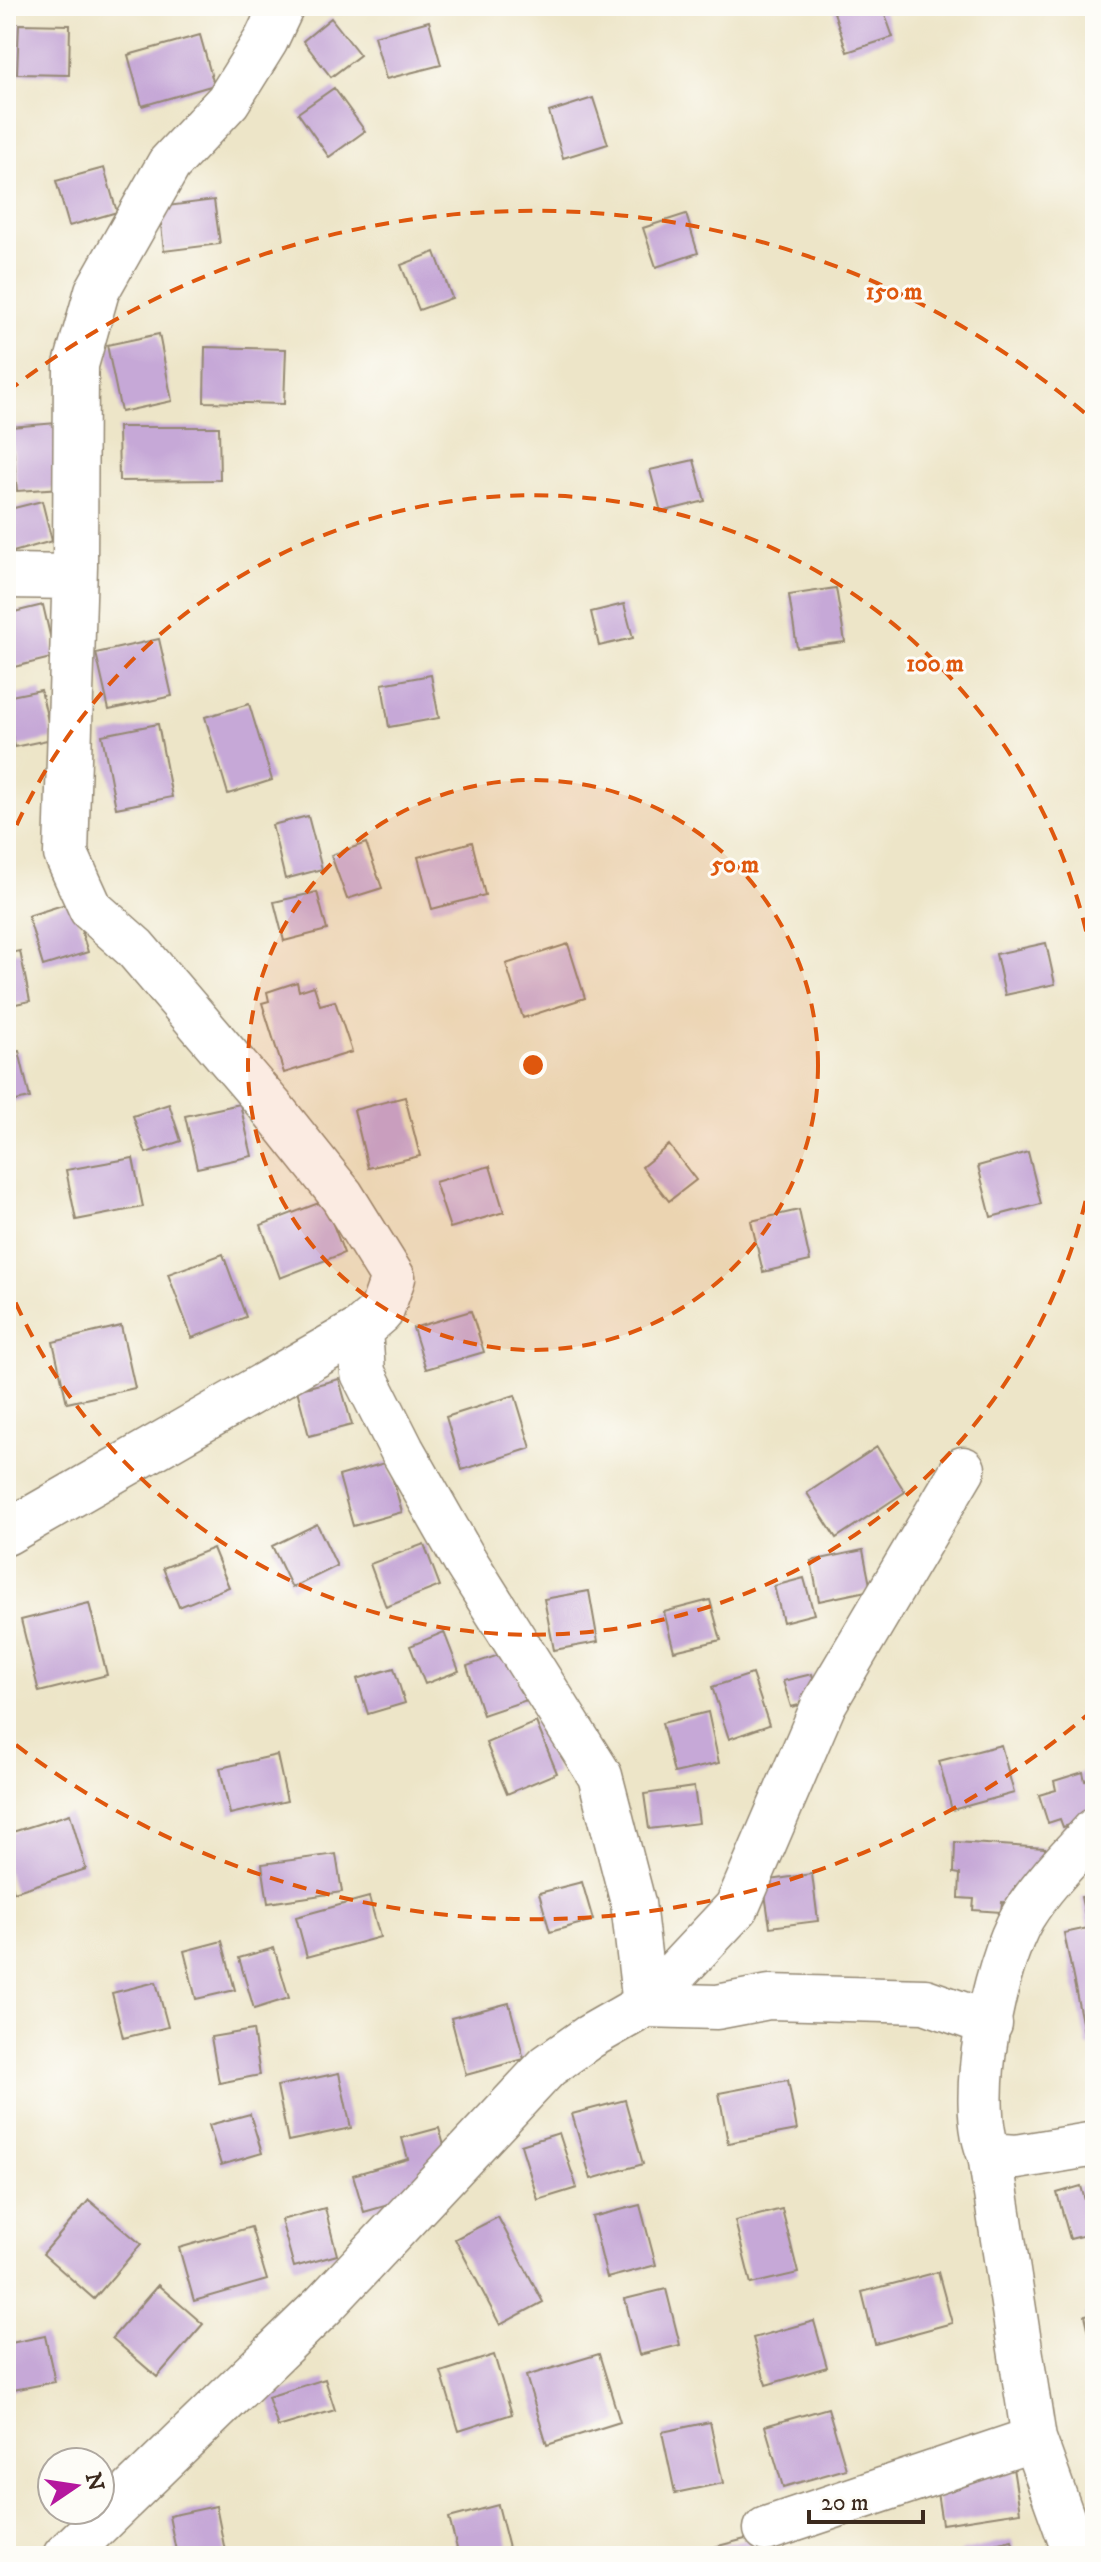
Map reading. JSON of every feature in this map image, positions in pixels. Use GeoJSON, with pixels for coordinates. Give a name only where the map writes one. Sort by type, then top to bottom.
{"type":"FeatureCollection","features":[{"type":"Feature","properties":{"kind":"street"},"geometry":{"type":"LineString","coordinates":[[6,1533],[360,1330],[381,1312],[393,1278],[342,1196],[271,1107],[135,948],[91,909],[66,854],[76,365],[97,291],[169,164],[228,101],[266,40],[282,6]]}},
{"type":"Feature","properties":{"kind":"street"},"geometry":{"type":"LineString","coordinates":[[6,576],[74,577]]}},
{"type":"Feature","properties":{"kind":"street"},"geometry":{"type":"LineString","coordinates":[[360,1330],[363,1373],[402,1450],[465,1561],[600,1776],[633,1903],[645,2005]]}},
{"type":"Feature","properties":{"kind":"street"},"geometry":{"type":"LineString","coordinates":[[65,2556],[324,2305],[548,2066],[589,2037],[645,2005],[737,1907],[824,1704],[963,1469]]}},
{"type":"Feature","properties":{"kind":"street"},"geometry":{"type":"LineString","coordinates":[[1076,2556],[1034,2439],[990,2155],[982,2139],[981,2103],[997,1979],[1023,1916],[1095,1830]]}},
{"type":"Feature","properties":{"kind":"street"},"geometry":{"type":"LineString","coordinates":[[645,2005],[717,2007],[769,1997],[925,2001],[990,2024]]}},
{"type":"Feature","properties":{"kind":"street"},"geometry":{"type":"LineString","coordinates":[[990,2155],[1017,2157],[1095,2144]]}},
{"type":"Feature","properties":{"kind":"street"},"geometry":{"type":"LineString","coordinates":[[766,2529],[1034,2439]]}},
{"type":"Feature","properties":{"kind":"building"},"geometry":{"type":"Polygon","coordinates":[[[832,6],[882,6],[893,37],[847,52],[832,6]]]}},
{"type":"Feature","properties":{"kind":"building"},"geometry":{"type":"Polygon","coordinates":[[[331,18],[360,55],[331,77],[303,41],[331,18]]]}},
{"type":"Feature","properties":{"kind":"building"},"geometry":{"type":"Polygon","coordinates":[[[429,21],[441,65],[386,79],[374,36],[429,21]]]}},
{"type":"Feature","properties":{"kind":"building"},"geometry":{"type":"Polygon","coordinates":[[[19,24],[70,25],[69,75],[17,74],[19,24]]]}},
{"type":"Feature","properties":{"kind":"building"},"geometry":{"type":"Polygon","coordinates":[[[200,35],[214,85],[142,106],[128,55],[200,35]]]}},
{"type":"Feature","properties":{"kind":"building"},"geometry":{"type":"Polygon","coordinates":[[[334,88],[365,131],[329,157],[298,113],[334,88]]]}},
{"type":"Feature","properties":{"kind":"building"},"geometry":{"type":"Polygon","coordinates":[[[593,98],[608,144],[563,158],[549,112],[593,98]]]}},
{"type":"Feature","properties":{"kind":"building"},"geometry":{"type":"Polygon","coordinates":[[[104,168],[117,212],[69,226],[56,181],[104,168]]]}},
{"type":"Feature","properties":{"kind":"building"},"geometry":{"type":"Polygon","coordinates":[[[214,200],[220,244],[164,251],[159,207],[214,200]]]}},
{"type":"Feature","properties":{"kind":"building"},"geometry":{"type":"Polygon","coordinates":[[[686,214],[698,253],[656,267],[643,228],[686,214]]]}},
{"type":"Feature","properties":{"kind":"building"},"geometry":{"type":"Polygon","coordinates":[[[435,252],[452,298],[419,310],[401,265],[435,252]]]}},
{"type":"Feature","properties":{"kind":"building"},"geometry":{"type":"Polygon","coordinates":[[[159,334],[172,401],[121,412],[107,345],[159,334]]]}},
{"type":"Feature","properties":{"kind":"building"},"geometry":{"type":"Polygon","coordinates":[[[205,347],[286,349],[284,404],[204,402],[205,347]]]}},
{"type":"Feature","properties":{"kind":"building"},"geometry":{"type":"Polygon","coordinates":[[[56,423],[62,488],[17,491],[11,427],[56,423]]]}},
{"type":"Feature","properties":{"kind":"building"},"geometry":{"type":"Polygon","coordinates":[[[118,427],[219,427],[220,480],[119,481],[118,427]]]}},
{"type":"Feature","properties":{"kind":"building"},"geometry":{"type":"Polygon","coordinates":[[[694,460],[705,501],[661,512],[650,470],[694,460]]]}},
{"type":"Feature","properties":{"kind":"building"},"geometry":{"type":"Polygon","coordinates":[[[42,501],[52,541],[6,554],[6,510],[42,501]]]}},
{"type":"Feature","properties":{"kind":"building"},"geometry":{"type":"Polygon","coordinates":[[[836,588],[845,642],[797,648],[789,595],[836,588]]]}},
{"type":"Feature","properties":{"kind":"building"},"geometry":{"type":"Polygon","coordinates":[[[624,604],[633,638],[599,646],[591,612],[624,604]]]}},
{"type":"Feature","properties":{"kind":"building"},"geometry":{"type":"Polygon","coordinates":[[[43,605],[55,657],[6,669],[6,614],[43,605]]]}},
{"type":"Feature","properties":{"kind":"building"},"geometry":{"type":"Polygon","coordinates":[[[159,639],[172,696],[109,710],[96,653],[159,639]]]}},
{"type":"Feature","properties":{"kind":"building"},"geometry":{"type":"Polygon","coordinates":[[[431,675],[439,718],[389,727],[382,684],[431,675]]]}},
{"type":"Feature","properties":{"kind":"building"},"geometry":{"type":"Polygon","coordinates":[[[41,690],[52,739],[14,747],[6,697],[41,690]]]}},
{"type":"Feature","properties":{"kind":"building"},"geometry":{"type":"Polygon","coordinates":[[[249,704],[272,780],[228,794],[205,717],[249,704]]]}},
{"type":"Feature","properties":{"kind":"building"},"geometry":{"type":"Polygon","coordinates":[[[158,724],[172,797],[116,808],[102,735],[158,724]]]}},
{"type":"Feature","properties":{"kind":"building"},"geometry":{"type":"Polygon","coordinates":[[[308,816],[322,869],[285,879],[272,825],[308,816]]]}},
{"type":"Feature","properties":{"kind":"building"},"geometry":{"type":"Polygon","coordinates":[[[472,842],[485,895],[432,909],[418,857],[472,842]]]}},
{"type":"Feature","properties":{"kind":"building"},"geometry":{"type":"Polygon","coordinates":[[[366,843],[382,888],[347,899],[331,855],[366,843]]]}},
{"type":"Feature","properties":{"kind":"building"},"geometry":{"type":"Polygon","coordinates":[[[317,892],[327,930],[284,941],[274,902],[317,892]]]}},
{"type":"Feature","properties":{"kind":"building"},"geometry":{"type":"Polygon","coordinates":[[[72,902],[88,952],[43,966],[28,916],[72,902]]]}},
{"type":"Feature","properties":{"kind":"building"},"geometry":{"type":"Polygon","coordinates":[[[1046,943],[1055,984],[1005,995],[996,954],[1046,943]]]}},
{"type":"Feature","properties":{"kind":"building"},"geometry":{"type":"Polygon","coordinates":[[[568,944],[585,998],[523,1018],[506,964],[568,944]]]}},
{"type":"Feature","properties":{"kind":"building"},"geometry":{"type":"Polygon","coordinates":[[[20,951],[30,1001],[6,1006],[6,954],[20,951]]]}},
{"type":"Feature","properties":{"kind":"building"},"geometry":{"type":"Polygon","coordinates":[[[297,982],[299,991],[314,986],[320,1005],[335,1001],[352,1052],[284,1073],[262,1003],[269,1001],[267,992],[297,982]]]}},
{"type":"Feature","properties":{"kind":"building"},"geometry":{"type":"Polygon","coordinates":[[[19,1051],[30,1098],[6,1103],[6,1054],[19,1051]]]}},
{"type":"Feature","properties":{"kind":"building"},"geometry":{"type":"Polygon","coordinates":[[[405,1097],[420,1156],[368,1168],[354,1110],[405,1097]]]}},
{"type":"Feature","properties":{"kind":"building"},"geometry":{"type":"Polygon","coordinates":[[[169,1104],[181,1141],[146,1153],[133,1116],[169,1104]]]}},
{"type":"Feature","properties":{"kind":"building"},"geometry":{"type":"Polygon","coordinates":[[[240,1104],[252,1156],[197,1168],[185,1116],[240,1104]]]}},
{"type":"Feature","properties":{"kind":"building"},"geometry":{"type":"Polygon","coordinates":[[[669,1145],[696,1180],[669,1201],[642,1167],[669,1145]]]}},
{"type":"Feature","properties":{"kind":"building"},"geometry":{"type":"Polygon","coordinates":[[[1028,1152],[1041,1204],[991,1217],[978,1166],[1028,1152]]]}},
{"type":"Feature","properties":{"kind":"building"},"geometry":{"type":"Polygon","coordinates":[[[133,1158],[143,1207],[76,1220],[66,1170],[133,1158]]]}},
{"type":"Feature","properties":{"kind":"building"},"geometry":{"type":"Polygon","coordinates":[[[490,1166],[504,1212],[450,1228],[435,1182],[490,1166]]]}},
{"type":"Feature","properties":{"kind":"building"},"geometry":{"type":"Polygon","coordinates":[[[324,1201],[344,1253],[280,1278],[261,1225],[324,1201]]]}},
{"type":"Feature","properties":{"kind":"building"},"geometry":{"type":"Polygon","coordinates":[[[799,1210],[810,1261],[763,1272],[751,1221],[799,1210]]]}},
{"type":"Feature","properties":{"kind":"building"},"geometry":{"type":"Polygon","coordinates":[[[223,1254],[246,1317],[192,1338],[168,1274],[223,1254]]]}},
{"type":"Feature","properties":{"kind":"building"},"geometry":{"type":"Polygon","coordinates":[[[471,1311],[484,1352],[426,1369],[413,1328],[471,1311]]]}},
{"type":"Feature","properties":{"kind":"building"},"geometry":{"type":"Polygon","coordinates":[[[121,1326],[135,1388],[67,1403],[53,1342],[121,1326]]]}},
{"type":"Feature","properties":{"kind":"building"},"geometry":{"type":"Polygon","coordinates":[[[339,1379],[352,1425],[309,1436],[297,1390],[339,1379]]]}},
{"type":"Feature","properties":{"kind":"building"},"geometry":{"type":"Polygon","coordinates":[[[515,1395],[531,1448],[462,1470],[446,1417],[515,1395]]]}},
{"type":"Feature","properties":{"kind":"building"},"geometry":{"type":"Polygon","coordinates":[[[877,1447],[905,1492],[836,1538],[807,1493],[877,1447]]]}},
{"type":"Feature","properties":{"kind":"building"},"geometry":{"type":"Polygon","coordinates":[[[388,1462],[402,1512],[353,1526],[339,1476],[388,1462]]]}},
{"type":"Feature","properties":{"kind":"building"},"geometry":{"type":"Polygon","coordinates":[[[317,1524],[337,1566],[292,1588],[272,1546],[317,1524]]]}},
{"type":"Feature","properties":{"kind":"building"},"geometry":{"type":"Polygon","coordinates":[[[424,1544],[440,1586],[386,1607],[370,1564],[424,1544]]]}},
{"type":"Feature","properties":{"kind":"building"},"geometry":{"type":"Polygon","coordinates":[[[213,1548],[229,1587],[179,1607],[163,1568],[213,1548]]]}},
{"type":"Feature","properties":{"kind":"building"},"geometry":{"type":"Polygon","coordinates":[[[863,1550],[871,1590],[819,1601],[811,1561],[863,1550]]]}},
{"type":"Feature","properties":{"kind":"building"},"geometry":{"type":"Polygon","coordinates":[[[804,1578],[814,1614],[783,1622],[774,1586],[804,1578]]]}},
{"type":"Feature","properties":{"kind":"building"},"geometry":{"type":"Polygon","coordinates":[[[589,1591],[598,1642],[554,1650],[544,1599],[589,1591]]]}},
{"type":"Feature","properties":{"kind":"building"},"geometry":{"type":"Polygon","coordinates":[[[710,1600],[721,1640],[674,1651],[664,1612],[710,1600]]]}},
{"type":"Feature","properties":{"kind":"building"},"geometry":{"type":"Polygon","coordinates":[[[89,1603],[107,1675],[39,1692],[21,1620],[89,1603]]]}},
{"type":"Feature","properties":{"kind":"building"},"geometry":{"type":"Polygon","coordinates":[[[444,1632],[459,1671],[425,1684],[410,1646],[444,1632]]]}},
{"type":"Feature","properties":{"kind":"building"},"geometry":{"type":"Polygon","coordinates":[[[510,1651],[527,1700],[483,1715],[467,1666],[510,1651]]]}},
{"type":"Feature","properties":{"kind":"building"},"geometry":{"type":"Polygon","coordinates":[[[394,1668],[405,1703],[368,1714],[357,1679],[394,1668]]]}},
{"type":"Feature","properties":{"kind":"building"},"geometry":{"type":"Polygon","coordinates":[[[752,1674],[769,1725],[729,1739],[712,1687],[752,1674]]]}},
{"type":"Feature","properties":{"kind":"building"},"geometry":{"type":"Polygon","coordinates":[[[812,1674],[819,1700],[791,1707],[783,1681],[812,1674]]]}},
{"type":"Feature","properties":{"kind":"building"},"geometry":{"type":"Polygon","coordinates":[[[708,1712],[719,1763],[674,1773],[662,1723],[708,1712]]]}},
{"type":"Feature","properties":{"kind":"building"},"geometry":{"type":"Polygon","coordinates":[[[536,1722],[557,1773],[507,1794],[486,1743],[536,1722]]]}},
{"type":"Feature","properties":{"kind":"building"},"geometry":{"type":"Polygon","coordinates":[[[1001,1745],[1014,1793],[952,1810],[939,1761],[1001,1745]]]}},
{"type":"Feature","properties":{"kind":"building"},"geometry":{"type":"Polygon","coordinates":[[[277,1755],[287,1801],[230,1814],[220,1768],[277,1755]]]}},
{"type":"Feature","properties":{"kind":"building"},"geometry":{"type":"Polygon","coordinates":[[[1083,1772],[1085,1781],[1095,1778],[1095,1809],[1090,1819],[1063,1827],[1060,1819],[1048,1823],[1039,1795],[1056,1790],[1054,1781],[1083,1772]]]}},
{"type":"Feature","properties":{"kind":"building"},"geometry":{"type":"Polygon","coordinates":[[[694,1787],[699,1823],[649,1829],[644,1794],[694,1787]]]}},
{"type":"Feature","properties":{"kind":"building"},"geometry":{"type":"Polygon","coordinates":[[[70,1814],[86,1869],[14,1892],[6,1867],[6,1834],[70,1814]]]}},
{"type":"Feature","properties":{"kind":"building"},"geometry":{"type":"Polygon","coordinates":[[[955,1842],[1045,1848],[1044,1874],[1028,1887],[1015,1886],[1014,1903],[1002,1902],[1001,1912],[973,1910],[974,1899],[959,1898],[960,1874],[954,1873],[955,1842]]]}},
{"type":"Feature","properties":{"kind":"building"},"geometry":{"type":"Polygon","coordinates":[[[336,1854],[342,1892],[268,1903],[262,1864],[336,1854]]]}},
{"type":"Feature","properties":{"kind":"building"},"geometry":{"type":"Polygon","coordinates":[[[812,1874],[818,1921],[770,1927],[763,1881],[812,1874]]]}},
{"type":"Feature","properties":{"kind":"building"},"geometry":{"type":"Polygon","coordinates":[[[582,1882],[593,1920],[550,1932],[539,1893],[582,1882]]]}},
{"type":"Feature","properties":{"kind":"building"},"geometry":{"type":"Polygon","coordinates":[[[1095,1895],[1095,2045],[1087,2047],[1064,1933],[1088,1928],[1081,1897],[1095,1895]]]}},
{"type":"Feature","properties":{"kind":"building"},"geometry":{"type":"Polygon","coordinates":[[[369,1897],[380,1937],[307,1957],[296,1917],[369,1897]]]}},
{"type":"Feature","properties":{"kind":"building"},"geometry":{"type":"Polygon","coordinates":[[[222,1941],[235,1990],[196,1999],[184,1951],[222,1941]]]}},
{"type":"Feature","properties":{"kind":"building"},"geometry":{"type":"Polygon","coordinates":[[[274,1948],[289,1998],[254,2009],[239,1958],[274,1948]]]}},
{"type":"Feature","properties":{"kind":"building"},"geometry":{"type":"Polygon","coordinates":[[[156,1982],[168,2027],[123,2038],[112,1993],[156,1982]]]}},
{"type":"Feature","properties":{"kind":"building"},"geometry":{"type":"Polygon","coordinates":[[[509,2003],[524,2059],[466,2075],[451,2018],[509,2003]]]}},
{"type":"Feature","properties":{"kind":"building"},"geometry":{"type":"Polygon","coordinates":[[[253,2030],[260,2075],[219,2083],[211,2037],[253,2030]]]}},
{"type":"Feature","properties":{"kind":"building"},"geometry":{"type":"Polygon","coordinates":[[[339,2073],[351,2128],[288,2141],[277,2086],[339,2073]]]}},
{"type":"Feature","properties":{"kind":"building"},"geometry":{"type":"Polygon","coordinates":[[[788,2080],[797,2130],[728,2143],[719,2093],[788,2080]]]}},
{"type":"Feature","properties":{"kind":"building"},"geometry":{"type":"Polygon","coordinates":[[[625,2100],[643,2164],[591,2179],[572,2114],[625,2100]]]}},
{"type":"Feature","properties":{"kind":"building"},"geometry":{"type":"Polygon","coordinates":[[[250,2114],[262,2153],[221,2165],[209,2125],[250,2114]]]}},
{"type":"Feature","properties":{"kind":"building"},"geometry":{"type":"Polygon","coordinates":[[[439,2128],[449,2163],[437,2174],[408,2182],[413,2198],[364,2212],[353,2175],[408,2159],[402,2138],[439,2128]]]}},
{"type":"Feature","properties":{"kind":"building"},"geometry":{"type":"Polygon","coordinates":[[[559,2133],[577,2188],[538,2200],[521,2145],[559,2133]]]}},
{"type":"Feature","properties":{"kind":"building"},"geometry":{"type":"Polygon","coordinates":[[[1081,2186],[1094,2233],[1070,2239],[1057,2193],[1081,2186]]]}},
{"type":"Feature","properties":{"kind":"building"},"geometry":{"type":"Polygon","coordinates":[[[89,2200],[141,2244],[94,2299],[43,2254],[89,2200]]]}},
{"type":"Feature","properties":{"kind":"building"},"geometry":{"type":"Polygon","coordinates":[[[640,2205],[656,2265],[607,2278],[592,2217],[640,2205]]]}},
{"type":"Feature","properties":{"kind":"building"},"geometry":{"type":"Polygon","coordinates":[[[325,2208],[337,2255],[294,2267],[281,2220],[325,2208]]]}},
{"type":"Feature","properties":{"kind":"building"},"geometry":{"type":"Polygon","coordinates":[[[782,2209],[798,2273],[751,2284],[735,2221],[782,2209]]]}},
{"type":"Feature","properties":{"kind":"building"},"geometry":{"type":"Polygon","coordinates":[[[498,2217],[543,2302],[500,2325],[455,2239],[498,2217]]]}},
{"type":"Feature","properties":{"kind":"building"},"geometry":{"type":"Polygon","coordinates":[[[251,2227],[267,2280],[194,2301],[179,2248],[251,2227]]]}},
{"type":"Feature","properties":{"kind":"building"},"geometry":{"type":"Polygon","coordinates":[[[938,2272],[952,2323],[875,2344],[862,2292],[938,2272]]]}},
{"type":"Feature","properties":{"kind":"building"},"geometry":{"type":"Polygon","coordinates":[[[158,2285],[203,2324],[157,2377],[112,2338],[158,2285]]]}},
{"type":"Feature","properties":{"kind":"building"},"geometry":{"type":"Polygon","coordinates":[[[666,2289],[680,2345],[639,2355],[625,2299],[666,2289]]]}},
{"type":"Feature","properties":{"kind":"building"},"geometry":{"type":"Polygon","coordinates":[[[1095,2313],[1095,2354],[1094,2354],[1085,2315],[1095,2313]]]}},
{"type":"Feature","properties":{"kind":"building"},"geometry":{"type":"Polygon","coordinates":[[[814,2321],[827,2367],[766,2385],[753,2338],[814,2321]]]}},
{"type":"Feature","properties":{"kind":"building"},"geometry":{"type":"Polygon","coordinates":[[[45,2336],[55,2382],[8,2391],[6,2344],[45,2336]]]}},
{"type":"Feature","properties":{"kind":"building"},"geometry":{"type":"Polygon","coordinates":[[[599,2354],[620,2422],[547,2445],[526,2376],[599,2354]]]}},
{"type":"Feature","properties":{"kind":"building"},"geometry":{"type":"Polygon","coordinates":[[[494,2355],[512,2414],[459,2431],[441,2372],[494,2355]]]}},
{"type":"Feature","properties":{"kind":"building"},"geometry":{"type":"Polygon","coordinates":[[[325,2379],[335,2410],[278,2427],[268,2397],[325,2379]]]}},
{"type":"Feature","properties":{"kind":"building"},"geometry":{"type":"Polygon","coordinates":[[[828,2408],[846,2469],[783,2487],[765,2426],[828,2408]]]}},
{"type":"Feature","properties":{"kind":"building"},"geometry":{"type":"Polygon","coordinates":[[[710,2422],[723,2483],[675,2493],[662,2432],[710,2422]]]}},
{"type":"Feature","properties":{"kind":"building"},"geometry":{"type":"Polygon","coordinates":[[[1013,2468],[1020,2512],[942,2524],[935,2480],[1013,2468]]]}},
{"type":"Feature","properties":{"kind":"building"},"geometry":{"type":"Polygon","coordinates":[[[498,2505],[511,2556],[459,2556],[449,2518],[498,2505]]]}},
{"type":"Feature","properties":{"kind":"building"},"geometry":{"type":"Polygon","coordinates":[[[216,2506],[226,2556],[177,2556],[169,2516],[216,2506]]]}},
{"type":"Feature","properties":{"kind":"building"},"geometry":{"type":"Polygon","coordinates":[[[753,2537],[758,2556],[696,2556],[695,2552],[753,2537]]]}},
{"type":"Feature","properties":{"kind":"building"},"geometry":{"type":"Polygon","coordinates":[[[1012,2540],[1016,2556],[960,2556],[959,2552],[1012,2540]]]}}]}
